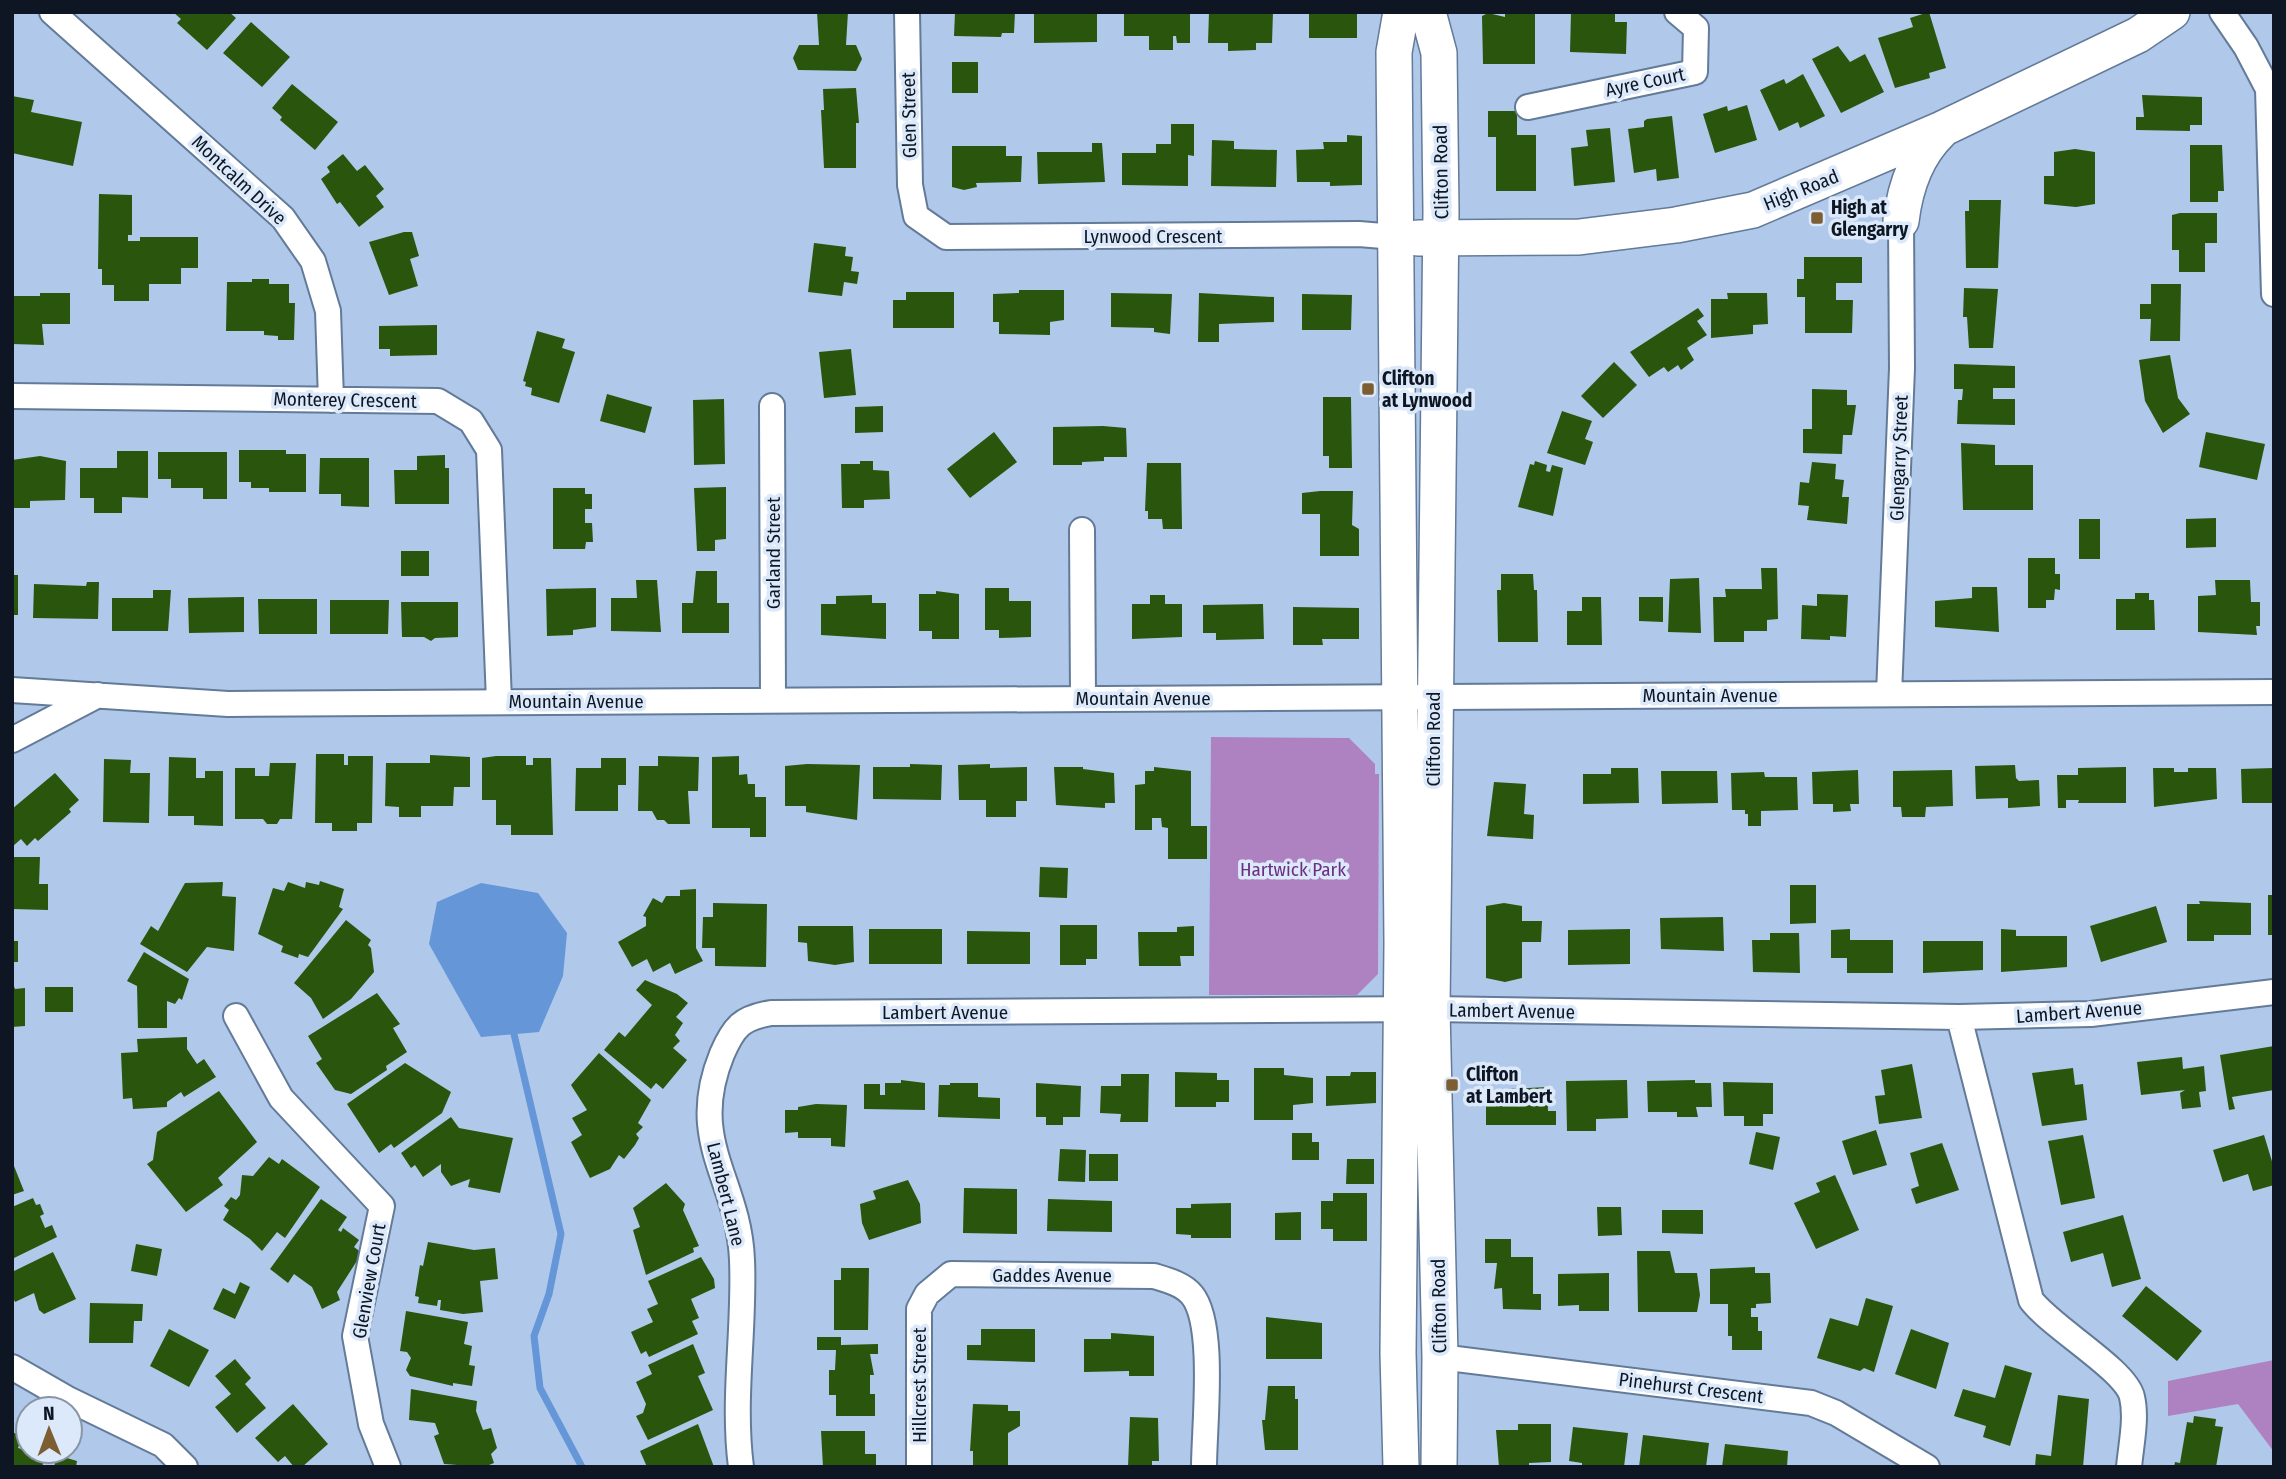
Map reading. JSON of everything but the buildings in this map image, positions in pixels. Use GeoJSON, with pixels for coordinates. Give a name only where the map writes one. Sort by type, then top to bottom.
{"type":"FeatureCollection","features":[{"type":"Feature","properties":{"kind":"main road","name":"Clifton Road"},"geometry":{"type":"LineString","coordinates":[[1401,12],[1394,52],[1395,237],[1417,696]]}},
{"type":"Feature","properties":{"kind":"main road","name":"Clifton Road"},"geometry":{"type":"LineString","coordinates":[[1401,1467],[1398,1353],[1416,1009],[1417,696],[1441,239],[1439,53],[1428,12]]}},
{"type":"Feature","properties":{"kind":"main road","name":"High Road"},"geometry":{"type":"LineString","coordinates":[[1395,237],[1578,237],[1676,225],[1754,210],[1942,129],[2138,35],[2172,12]]}},
{"type":"Feature","properties":{"kind":"main road"},"geometry":{"type":"LineString","coordinates":[[1901,221],[1917,162],[1924,147],[1942,129]]}},
{"type":"Feature","properties":{"kind":"main road","name":"Clifton Road"},"geometry":{"type":"LineString","coordinates":[[1416,1009],[1440,1357],[1439,1467]]}},
{"type":"Feature","properties":{"kind":"street","name":"Montcalm Drive"},"geometry":{"type":"LineString","coordinates":[[52,12],[283,218],[313,261],[328,310],[331,400]]}},
{"type":"Feature","properties":{"kind":"street","name":"Glen Street"},"geometry":{"type":"LineString","coordinates":[[907,12],[911,185],[916,216]]}},
{"type":"Feature","properties":{"kind":"street","name":"Ayre Court"},"geometry":{"type":"LineString","coordinates":[[1528,107],[1695,72],[1696,28],[1677,12]]}},
{"type":"Feature","properties":{"kind":"street"},"geometry":{"type":"LineString","coordinates":[[2222,12],[2246,47],[2268,89],[2274,294]]}},
{"type":"Feature","properties":{"kind":"street","name":"Lynwood Crescent"},"geometry":{"type":"LineString","coordinates":[[916,216],[946,237],[1359,234],[1395,237]]}},
{"type":"Feature","properties":{"kind":"street","name":"Glengarry Street"},"geometry":{"type":"LineString","coordinates":[[1889,694],[1902,368],[1901,221]]}},
{"type":"Feature","properties":{"kind":"street","name":"Monterey Crescent"},"geometry":{"type":"LineString","coordinates":[[12,396],[438,401],[471,421],[489,450],[499,701]]}},
{"type":"Feature","properties":{"kind":"street","name":"Garland Street"},"geometry":{"type":"LineString","coordinates":[[772,406],[773,699]]}},
{"type":"Feature","properties":{"kind":"street"},"geometry":{"type":"LineString","coordinates":[[1082,530],[1083,698]]}},
{"type":"Feature","properties":{"kind":"street","name":"Mountain Avenue"},"geometry":{"type":"LineString","coordinates":[[12,690],[228,704],[2274,692]]}},
{"type":"Feature","properties":{"kind":"street"},"geometry":{"type":"LineString","coordinates":[[12,740],[99,695]]}},
{"type":"Feature","properties":{"kind":"street","name":"Lambert Avenue"},"geometry":{"type":"LineString","coordinates":[[749,1017],[771,1013],[1416,1009],[1959,1017],[2091,1014],[2274,992]]}},
{"type":"Feature","properties":{"kind":"street","name":"Glenview Court"},"geometry":{"type":"LineString","coordinates":[[236,1016],[281,1098],[382,1206],[355,1336],[371,1424],[388,1467]]}},
{"type":"Feature","properties":{"kind":"street","name":"Lambert Lane"},"geometry":{"type":"LineString","coordinates":[[741,1467],[736,1428],[742,1294],[741,1242],[733,1206],[713,1151],[708,1115],[715,1072],[727,1043],[737,1027],[749,1017]]}},
{"type":"Feature","properties":{"kind":"street"},"geometry":{"type":"LineString","coordinates":[[1959,1017],[2031,1300],[2042,1315],[2118,1376],[2132,1394],[2129,1467]]}},
{"type":"Feature","properties":{"kind":"street","name":"Gaddes Avenue"},"geometry":{"type":"LineString","coordinates":[[951,1274],[1154,1276],[1171,1281],[1191,1293],[1204,1319],[1203,1467]]}},
{"type":"Feature","properties":{"kind":"street","name":"Hillcrest Street"},"geometry":{"type":"LineString","coordinates":[[919,1467],[919,1309],[927,1294],[951,1274]]}},
{"type":"Feature","properties":{"kind":"street","name":"Pinehurst Crescent"},"geometry":{"type":"LineString","coordinates":[[1440,1357],[1811,1403],[1836,1413],[1927,1467]]}},
{"type":"Feature","properties":{"kind":"street"},"geometry":{"type":"LineString","coordinates":[[12,1367],[66,1398],[163,1445],[185,1467]]}},
{"type":"Feature","properties":{"kind":"green space","name":"Hartwick Park"},"geometry":{"type":"Polygon","coordinates":[[[1211,737],[1349,738],[1375,764],[1375,774],[1379,774],[1378,974],[1357,995],[1209,995],[1211,737]]]}},
{"type":"Feature","properties":{"kind":"green space"},"geometry":{"type":"Polygon","coordinates":[[[2274,1360],[2274,1452],[2238,1404],[2168,1416],[2168,1381],[2274,1360]]]}},
{"type":"Feature","properties":{"kind":"water"},"geometry":{"type":"Polygon","coordinates":[[[481,883],[538,893],[567,933],[563,976],[539,1032],[481,1037],[429,944],[437,902],[481,883]]]}},
{"type":"Feature","properties":{"kind":"waterway"},"geometry":{"type":"LineString","coordinates":[[514,1034],[561,1234],[549,1294],[534,1336],[540,1388],[582,1467]]}},
{"type":"Feature","properties":{"kind":"place","name":"High at Glengarry"},"geometry":{"type":"Point","coordinates":[1817,218]}},
{"type":"Feature","properties":{"kind":"place","name":"Clifton at Lynwood"},"geometry":{"type":"Point","coordinates":[1368,389]}},
{"type":"Feature","properties":{"kind":"place","name":"Clifton at Lambert"},"geometry":{"type":"Point","coordinates":[1452,1085]}}]}
